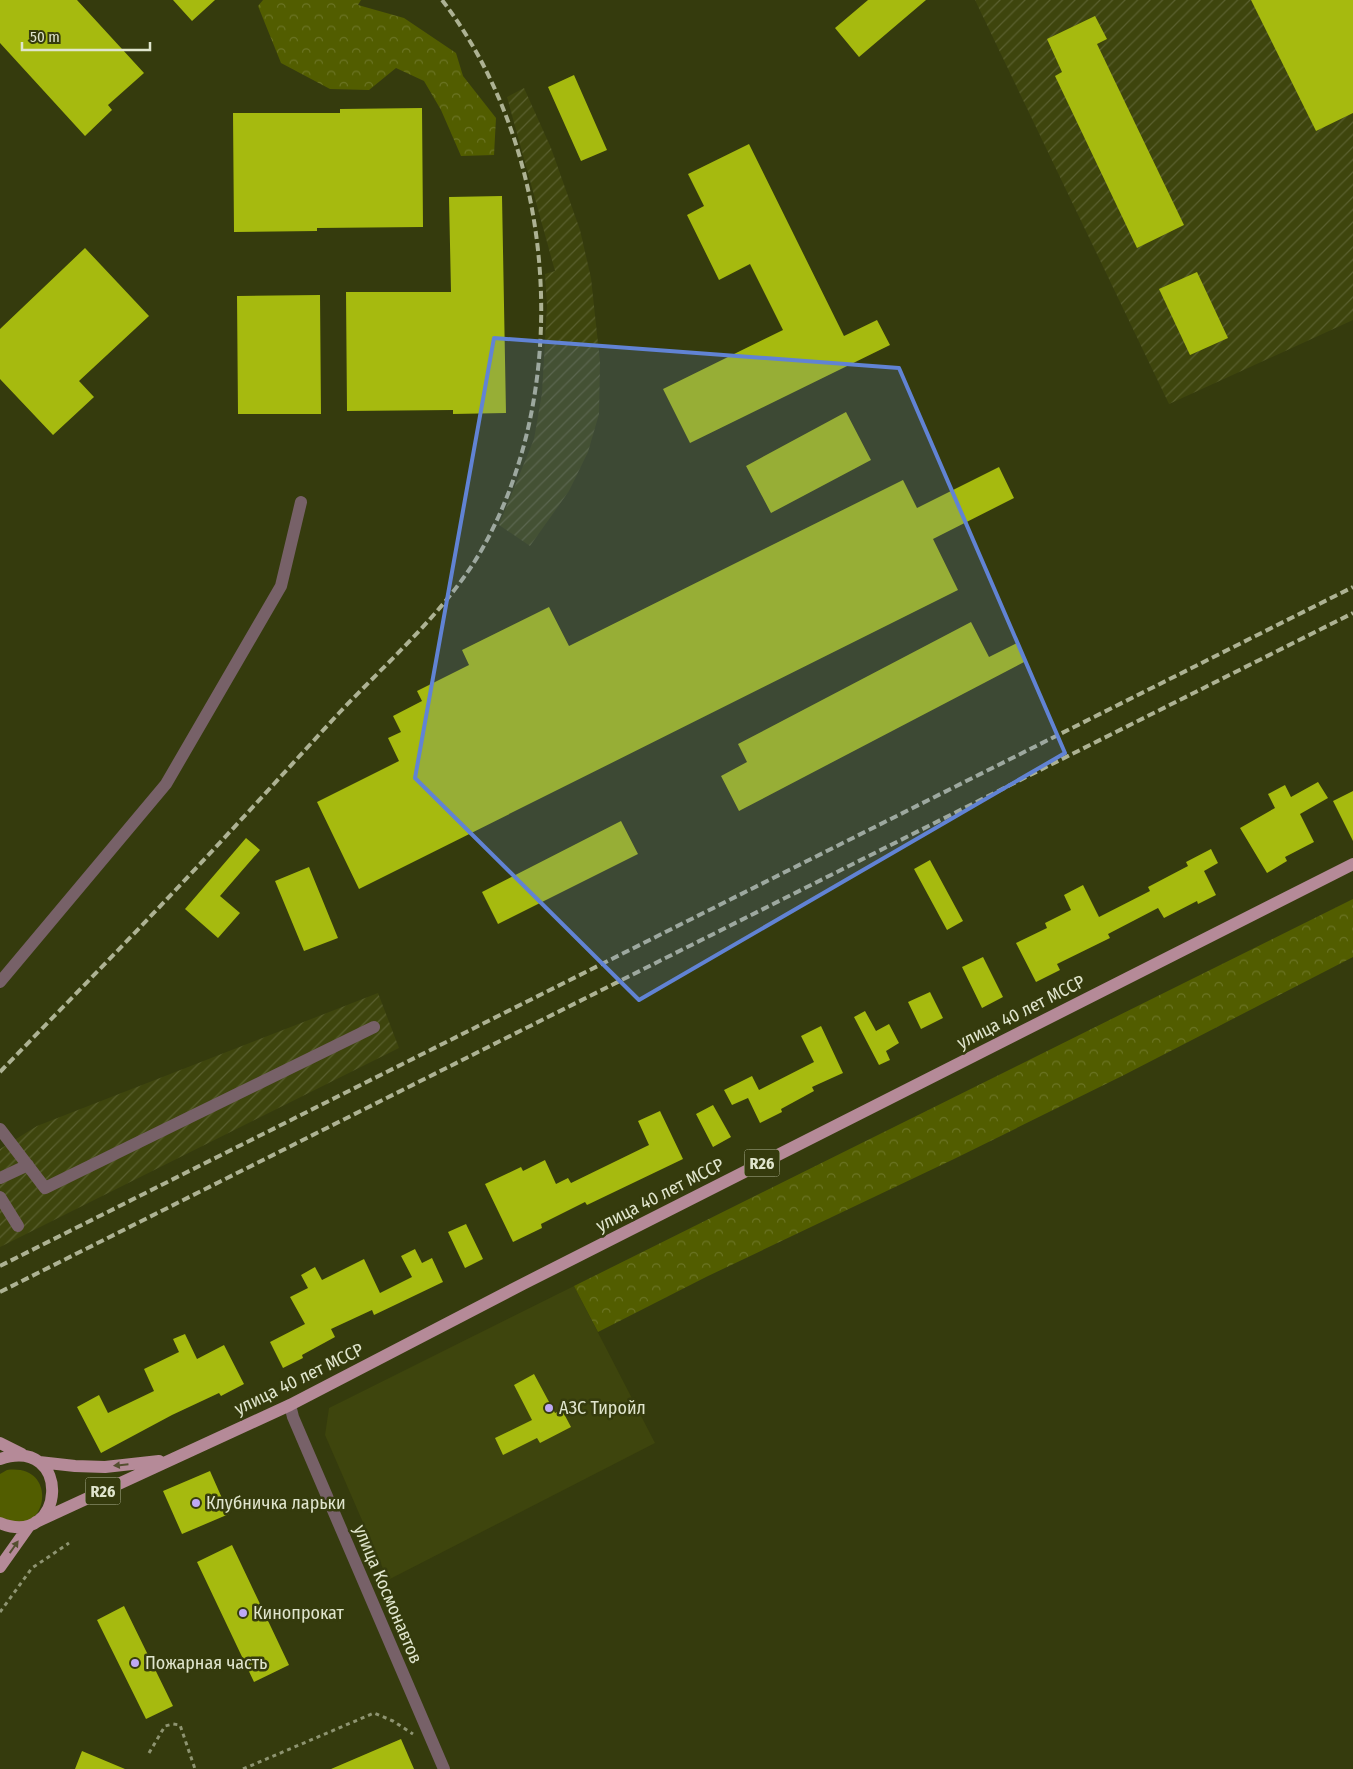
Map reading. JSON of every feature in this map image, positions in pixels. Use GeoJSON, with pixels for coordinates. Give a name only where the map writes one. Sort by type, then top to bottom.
{"type":"FeatureCollection","features":[{"type":"Feature","properties":{"kind":"main road","name":"улица 40 лет МССР"},"geometry":{"type":"LineString","coordinates":[[33,1524],[290,1405],[532,1280],[1353,864]]}},
{"type":"Feature","properties":{"kind":"main road"},"geometry":{"type":"LineString","coordinates":[[0,1443],[39,1462],[51,1478],[53,1488],[53,1498],[50,1507],[44,1516],[33,1524],[19,1528],[9,1527],[0,1523]]}},
{"type":"Feature","properties":{"kind":"main road"},"geometry":{"type":"LineString","coordinates":[[0,1459],[13,1455],[26,1456]]}},
{"type":"Feature","properties":{"kind":"main road","name":"улица 40 лет МССР"},"geometry":{"type":"LineString","coordinates":[[39,1462],[105,1467],[169,1460]]}},
{"type":"Feature","properties":{"kind":"main road","name":"R26"},"geometry":{"type":"LineString","coordinates":[[0,1567],[33,1524]]}},
{"type":"Feature","properties":{"kind":"street"},"geometry":{"type":"LineString","coordinates":[[0,982],[166,784],[280,586],[301,502]]}},
{"type":"Feature","properties":{"kind":"street"},"geometry":{"type":"LineString","coordinates":[[0,1129],[45,1188],[374,1027]]}},
{"type":"Feature","properties":{"kind":"street"},"geometry":{"type":"LineString","coordinates":[[0,1178],[28,1165]]}},
{"type":"Feature","properties":{"kind":"street"},"geometry":{"type":"LineString","coordinates":[[0,1197],[18,1226]]}},
{"type":"Feature","properties":{"kind":"street","name":"улица Космонавтов"},"geometry":{"type":"LineString","coordinates":[[290,1405],[293,1417],[444,1769]]}},
{"type":"Feature","properties":{"kind":"path"},"geometry":{"type":"LineString","coordinates":[[0,1612],[32,1568],[69,1543]]}},
{"type":"Feature","properties":{"kind":"path"},"geometry":{"type":"LineString","coordinates":[[243,1769],[374,1713],[393,1721],[412,1734],[429,1732]]}},
{"type":"Feature","properties":{"kind":"path"},"geometry":{"type":"LineString","coordinates":[[148,1752],[165,1726],[180,1725],[195,1769]]}},
{"type":"Feature","properties":{"kind":"highlighted area"},"geometry":{"type":"Polygon","coordinates":[[[494,338],[899,368],[1065,753],[639,1000],[415,778],[494,338]]]}},
{"type":"Feature","properties":{"kind":"shaded area"},"geometry":{"type":"Polygon","coordinates":[[[975,0],[1353,0],[1353,320],[1169,404],[975,0]]]}},
{"type":"Feature","properties":{"kind":"shaded area"},"geometry":{"type":"Polygon","coordinates":[[[524,88],[551,148],[580,230],[591,278],[600,362],[599,414],[588,452],[569,491],[530,546],[499,525],[534,439],[542,393],[547,306],[545,274],[555,271],[507,97],[524,88]]]}},
{"type":"Feature","properties":{"kind":"shaded area"},"geometry":{"type":"Polygon","coordinates":[[[378,993],[399,1048],[0,1247],[0,1149],[37,1126],[378,993]]]}},
{"type":"Feature","properties":{"kind":"shaded area"},"geometry":{"type":"Polygon","coordinates":[[[574,1286],[655,1443],[388,1580],[325,1435],[329,1408],[574,1286]]]}},
{"type":"Feature","properties":{"kind":"green space"},"geometry":{"type":"Polygon","coordinates":[[[263,0],[361,0],[358,5],[404,18],[456,53],[463,76],[496,118],[494,155],[461,156],[441,110],[424,81],[396,68],[369,90],[330,89],[281,63],[258,6],[263,0]]]}},
{"type":"Feature","properties":{"kind":"green space"},"geometry":{"type":"Polygon","coordinates":[[[1353,899],[1353,957],[1124,1075],[954,1159],[706,1277],[598,1332],[574,1286],[1353,899]]]}},
{"type":"Feature","properties":{"kind":"green space"},"geometry":{"type":"Polygon","coordinates":[[[7,1470],[23,1471],[33,1476],[40,1484],[41,1505],[37,1514],[29,1521],[17,1523],[0,1518],[0,1474],[7,1470]]]}},
{"type":"Feature","properties":{"kind":"building"},"geometry":{"type":"Polygon","coordinates":[[[0,0],[77,0],[144,73],[108,105],[112,110],[85,136],[0,43],[0,0]]]}},
{"type":"Feature","properties":{"kind":"building"},"geometry":{"type":"Polygon","coordinates":[[[173,0],[215,0],[192,21],[173,0]]]}},
{"type":"Feature","properties":{"kind":"building"},"geometry":{"type":"Polygon","coordinates":[[[868,0],[926,0],[859,57],[835,28],[868,0]]]}},
{"type":"Feature","properties":{"kind":"building"},"geometry":{"type":"Polygon","coordinates":[[[1251,0],[1353,0],[1353,113],[1316,131],[1251,0]]]}},
{"type":"Feature","properties":{"kind":"building"},"geometry":{"type":"Polygon","coordinates":[[[1095,16],[1107,39],[1097,44],[1184,225],[1137,248],[1055,76],[1062,72],[1047,39],[1095,16]]]}},
{"type":"Feature","properties":{"kind":"building"},"geometry":{"type":"Polygon","coordinates":[[[574,75],[607,150],[581,161],[548,87],[574,75]]]}},
{"type":"Feature","properties":{"kind":"building"},"geometry":{"type":"Polygon","coordinates":[[[422,108],[423,227],[317,228],[317,231],[234,232],[233,113],[340,113],[340,109],[422,108]]]}},
{"type":"Feature","properties":{"kind":"building"},"geometry":{"type":"Polygon","coordinates":[[[749,144],[844,336],[877,320],[890,345],[690,443],[663,389],[783,330],[750,264],[719,280],[687,215],[704,206],[688,174],[749,144]]]}},
{"type":"Feature","properties":{"kind":"building"},"geometry":{"type":"Polygon","coordinates":[[[502,196],[506,413],[453,414],[453,410],[347,411],[346,292],[451,292],[449,197],[502,196]]]}},
{"type":"Feature","properties":{"kind":"building"},"geometry":{"type":"Polygon","coordinates":[[[85,248],[149,316],[79,381],[94,397],[53,435],[0,379],[0,329],[85,248]]]}},
{"type":"Feature","properties":{"kind":"building"},"geometry":{"type":"Polygon","coordinates":[[[1197,272],[1228,338],[1190,355],[1159,289],[1197,272]]]}},
{"type":"Feature","properties":{"kind":"building"},"geometry":{"type":"Polygon","coordinates":[[[320,295],[321,414],[238,414],[237,296],[320,295]]]}},
{"type":"Feature","properties":{"kind":"building"},"geometry":{"type":"Polygon","coordinates":[[[846,412],[871,460],[771,513],[746,466],[846,412]]]}},
{"type":"Feature","properties":{"kind":"building"},"geometry":{"type":"Polygon","coordinates":[[[999,467],[1014,498],[933,539],[958,590],[359,889],[317,802],[399,761],[388,738],[401,732],[393,716],[422,701],[417,691],[469,665],[462,650],[549,607],[569,646],[903,480],[917,508],[999,467]]]}},
{"type":"Feature","properties":{"kind":"building"},"geometry":{"type":"Polygon","coordinates":[[[971,622],[989,657],[1017,643],[1026,661],[739,811],[721,776],[747,762],[738,744],[971,622]]]}},
{"type":"Feature","properties":{"kind":"building"},"geometry":{"type":"Polygon","coordinates":[[[1318,782],[1328,798],[1300,814],[1314,842],[1285,857],[1287,861],[1267,873],[1240,828],[1275,808],[1268,794],[1285,785],[1291,797],[1318,782]]]}},
{"type":"Feature","properties":{"kind":"building"},"geometry":{"type":"Polygon","coordinates":[[[1353,791],[1353,841],[1333,801],[1353,791]]]}},
{"type":"Feature","properties":{"kind":"building"},"geometry":{"type":"Polygon","coordinates":[[[621,821],[638,854],[498,924],[482,892],[621,821]]]}},
{"type":"Feature","properties":{"kind":"building"},"geometry":{"type":"Polygon","coordinates":[[[246,838],[260,850],[220,896],[240,913],[218,938],[185,909],[246,838]]]}},
{"type":"Feature","properties":{"kind":"building"},"geometry":{"type":"Polygon","coordinates":[[[1211,849],[1218,863],[1204,871],[1216,895],[1198,904],[1197,901],[1164,918],[1158,908],[1108,934],[1110,938],[1057,964],[1060,970],[1036,982],[1016,943],[1047,928],[1045,923],[1071,910],[1064,895],[1083,885],[1099,917],[1150,891],[1148,887],[1188,866],[1186,862],[1211,849]]]}},
{"type":"Feature","properties":{"kind":"building"},"geometry":{"type":"Polygon","coordinates":[[[930,860],[963,921],[947,930],[914,869],[930,860]]]}},
{"type":"Feature","properties":{"kind":"building"},"geometry":{"type":"Polygon","coordinates":[[[309,867],[338,938],[304,951],[275,881],[309,867]]]}},
{"type":"Feature","properties":{"kind":"building"},"geometry":{"type":"Polygon","coordinates":[[[983,957],[1003,997],[982,1008],[962,967],[983,957]]]}},
{"type":"Feature","properties":{"kind":"building"},"geometry":{"type":"Polygon","coordinates":[[[930,992],[943,1018],[921,1029],[908,1002],[930,992]]]}},
{"type":"Feature","properties":{"kind":"building"},"geometry":{"type":"Polygon","coordinates":[[[865,1011],[876,1031],[889,1024],[899,1043],[886,1051],[890,1060],[879,1065],[854,1017],[865,1011]]]}},
{"type":"Feature","properties":{"kind":"building"},"geometry":{"type":"Polygon","coordinates":[[[821,1026],[843,1073],[812,1087],[814,1091],[781,1109],[782,1112],[760,1123],[748,1098],[732,1105],[724,1090],[752,1076],[759,1090],[814,1062],[801,1036],[821,1026]]]}},
{"type":"Feature","properties":{"kind":"building"},"geometry":{"type":"Polygon","coordinates":[[[713,1105],[731,1137],[713,1147],[696,1114],[713,1105]]]}},
{"type":"Feature","properties":{"kind":"building"},"geometry":{"type":"Polygon","coordinates":[[[660,1111],[683,1159],[587,1205],[585,1202],[541,1224],[542,1228],[513,1242],[485,1184],[521,1167],[523,1171],[545,1160],[556,1184],[568,1178],[571,1183],[649,1145],[638,1121],[660,1111]]]}},
{"type":"Feature","properties":{"kind":"building"},"geometry":{"type":"Polygon","coordinates":[[[466,1224],[483,1259],[465,1268],[448,1232],[466,1224]]]}},
{"type":"Feature","properties":{"kind":"building"},"geometry":{"type":"Polygon","coordinates":[[[415,1249],[422,1263],[432,1258],[443,1282],[374,1315],[372,1310],[331,1329],[335,1337],[302,1355],[303,1358],[283,1368],[270,1342],[305,1324],[290,1297],[308,1288],[301,1275],[315,1267],[322,1280],[364,1259],[380,1293],[412,1277],[401,1256],[415,1249]]]}},
{"type":"Feature","properties":{"kind":"building"},"geometry":{"type":"Polygon","coordinates":[[[185,1334],[197,1359],[224,1345],[244,1384],[221,1396],[219,1393],[172,1415],[101,1453],[77,1407],[99,1395],[108,1413],[154,1391],[144,1369],[179,1352],[173,1339],[185,1334]]]}},
{"type":"Feature","properties":{"kind":"building"},"geometry":{"type":"Polygon","coordinates":[[[534,1374],[555,1413],[562,1410],[571,1427],[540,1443],[537,1438],[503,1455],[495,1438],[532,1420],[514,1385],[534,1374]]]}},
{"type":"Feature","properties":{"kind":"building","name":"Клубничка ларьки"},"geometry":{"type":"Polygon","coordinates":[[[210,1471],[229,1514],[182,1534],[163,1491],[210,1471]]]}},
{"type":"Feature","properties":{"kind":"building","name":"Кинопрокат"},"geometry":{"type":"Polygon","coordinates":[[[232,1545],[289,1665],[254,1682],[197,1562],[232,1545]]]}},
{"type":"Feature","properties":{"kind":"building","name":"Пожарная часть"},"geometry":{"type":"Polygon","coordinates":[[[124,1606],[173,1706],[146,1719],[97,1620],[124,1606]]]}},
{"type":"Feature","properties":{"kind":"building"},"geometry":{"type":"Polygon","coordinates":[[[401,1739],[414,1769],[331,1769],[401,1739]]]}},
{"type":"Feature","properties":{"kind":"building"},"geometry":{"type":"Polygon","coordinates":[[[82,1751],[125,1769],[75,1769],[82,1751]]]}},
{"type":"Feature","properties":{"kind":"railway"},"geometry":{"type":"LineString","coordinates":[[0,1072],[167,899],[339,713],[419,632],[472,566],[486,542],[514,478],[532,409],[541,337],[539,265],[529,193],[509,124],[480,59],[442,0]]}},
{"type":"Feature","properties":{"kind":"railway"},"geometry":{"type":"LineString","coordinates":[[0,1266],[1353,587]]}},
{"type":"Feature","properties":{"kind":"railway"},"geometry":{"type":"LineString","coordinates":[[0,1292],[1353,613]]}},
{"type":"Feature","properties":{"kind":"place","name":"АЗС Тиройл"},"geometry":{"type":"Point","coordinates":[549,1408]}},
{"type":"Feature","properties":{"kind":"place","name":"Клубничка ларьки"},"geometry":{"type":"Point","coordinates":[196,1503]}},
{"type":"Feature","properties":{"kind":"place","name":"Кинопрокат"},"geometry":{"type":"Point","coordinates":[243,1613]}},
{"type":"Feature","properties":{"kind":"place","name":"Пожарная часть"},"geometry":{"type":"Point","coordinates":[135,1663]}}]}
